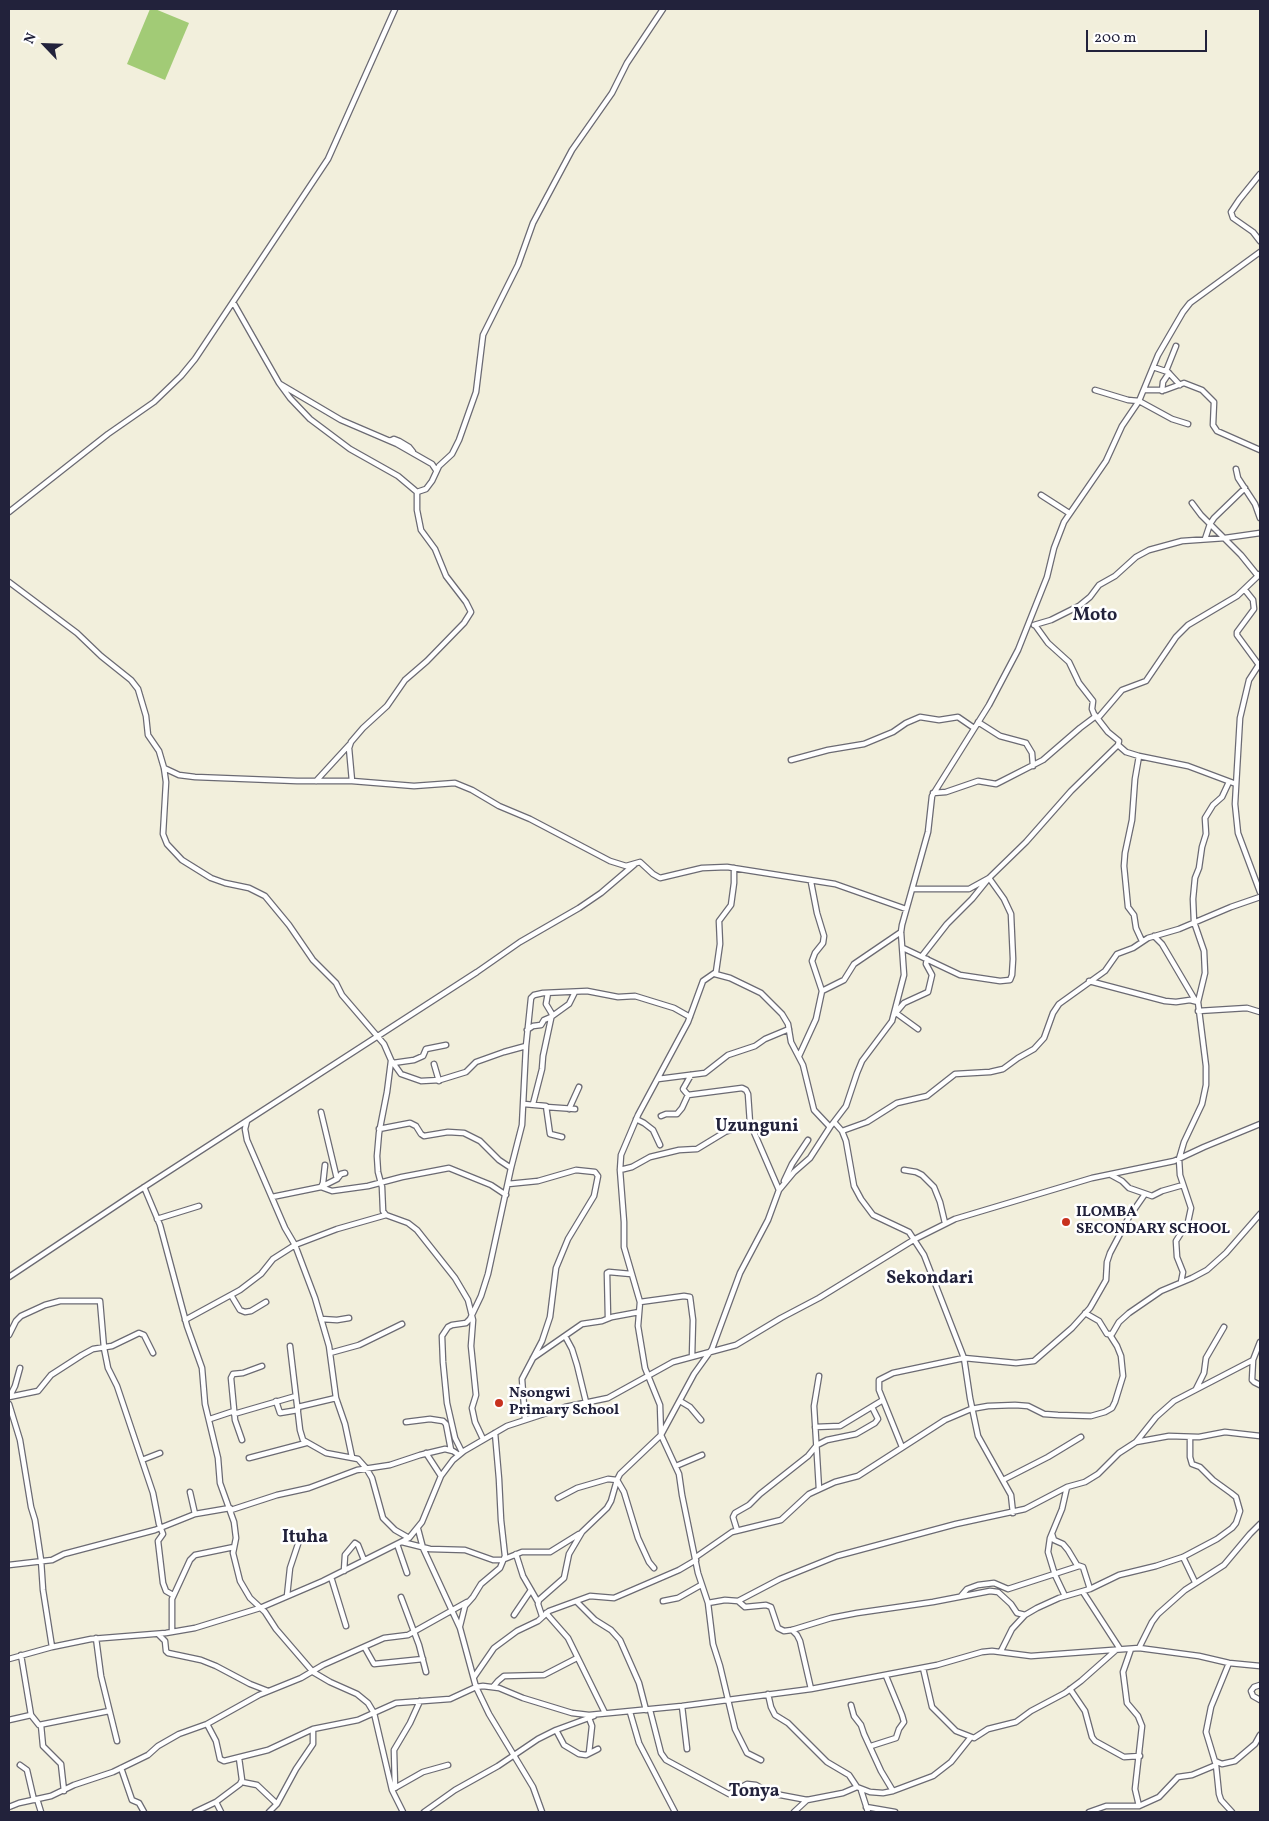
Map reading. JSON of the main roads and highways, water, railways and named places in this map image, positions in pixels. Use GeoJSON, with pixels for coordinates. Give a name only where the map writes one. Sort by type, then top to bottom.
{"type":"FeatureCollection","features":[{"type":"Feature","properties":{"kind":"place","name":"ILOMBA SECONDARY SCHOOL"},"geometry":{"type":"Point","coordinates":[1066,1222]}},
{"type":"Feature","properties":{"kind":"place","name":"Nsongwi Primary School"},"geometry":{"type":"Point","coordinates":[499,1403]}},
{"type":"Feature","properties":{"kind":"district","name":"Moto"},"geometry":{"type":"Point","coordinates":[1095,617]}},
{"type":"Feature","properties":{"kind":"district","name":"Uzunguni"},"geometry":{"type":"Point","coordinates":[757,1128]}},
{"type":"Feature","properties":{"kind":"district","name":"Sekondari"},"geometry":{"type":"Point","coordinates":[930,1280]}},
{"type":"Feature","properties":{"kind":"district","name":"Ituha"},"geometry":{"type":"Point","coordinates":[305,1539]}},
{"type":"Feature","properties":{"kind":"district","name":"Tonya"},"geometry":{"type":"Point","coordinates":[754,1793]}}]}
